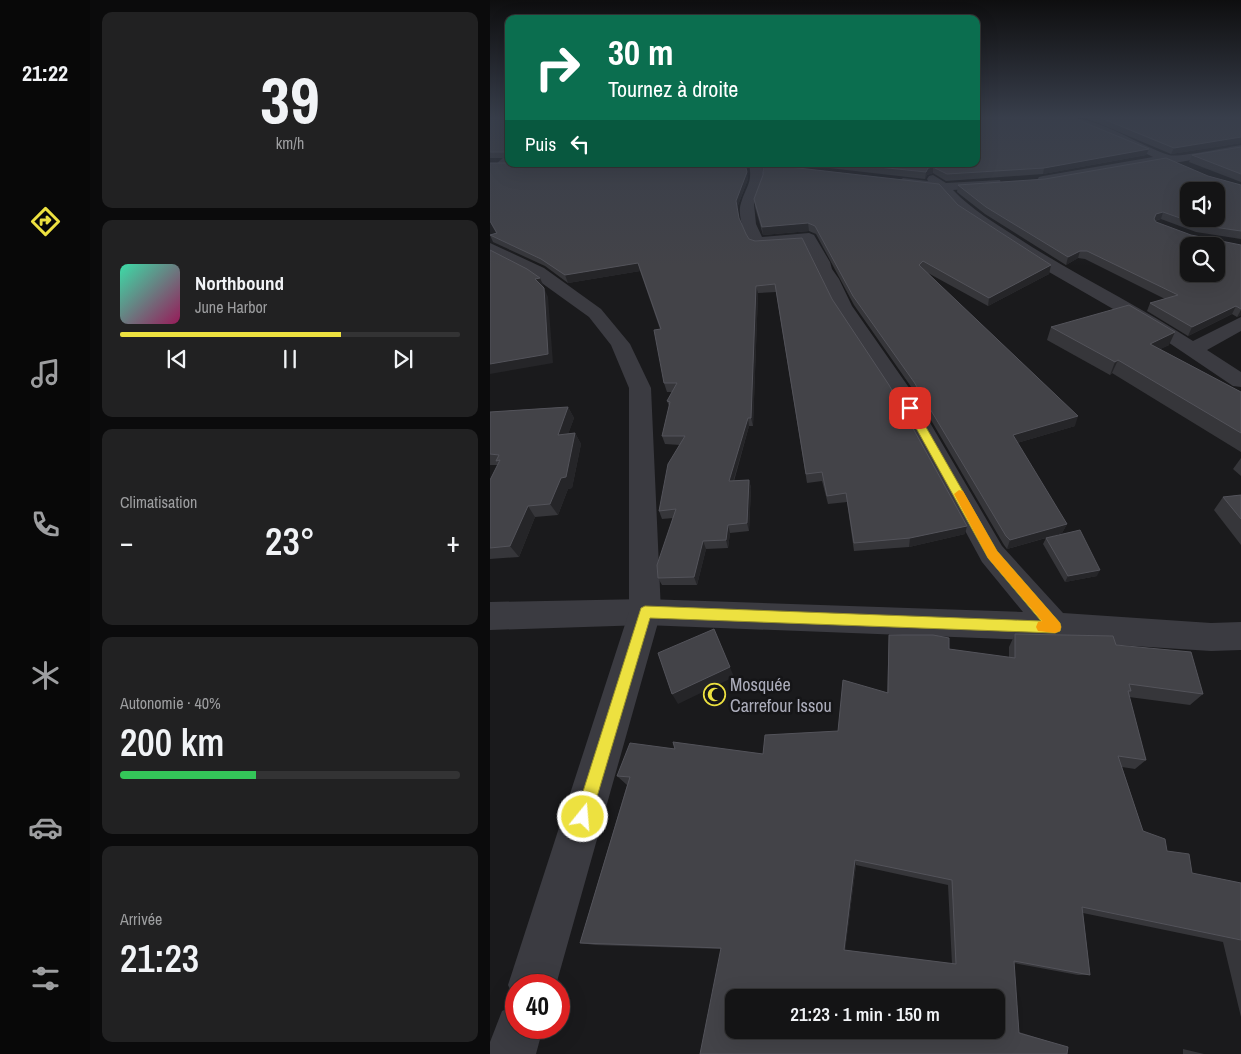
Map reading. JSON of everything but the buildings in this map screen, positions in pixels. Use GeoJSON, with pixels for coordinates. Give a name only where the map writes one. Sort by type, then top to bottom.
{"type":"FeatureCollection","features":[{"type":"Feature","properties":{"kind":"street"},"geometry":{"type":"LineString","coordinates":[[758,167],[755,188],[747,204],[749,224],[756,242],[809,238],[843,306],[901,392],[992,554],[1055,627]]}},
{"type":"Feature","properties":{"kind":"street"},"geometry":{"type":"LineString","coordinates":[[1034,181],[1118,167]]}},
{"type":"Feature","properties":{"kind":"street"},"geometry":{"type":"LineString","coordinates":[[920,170],[943,187],[963,208],[1055,269],[1193,349],[1241,381]]}},
{"type":"Feature","properties":{"kind":"street"},"geometry":{"type":"LineString","coordinates":[[886,180],[943,187],[1009,182]]}},
{"type":"Feature","properties":{"kind":"street"},"geometry":{"type":"LineString","coordinates":[[490,248],[538,272],[596,313],[620,344],[640,388],[645,612],[535,974]]}},
{"type":"Feature","properties":{"kind":"street"},"geometry":{"type":"LineString","coordinates":[[1193,349],[1241,323]]}},
{"type":"Feature","properties":{"kind":"street"},"geometry":{"type":"LineString","coordinates":[[490,616],[645,612],[1055,627],[1211,637],[1241,636]]}},
{"type":"Feature","properties":{"kind":"street"},"geometry":{"type":"LineString","coordinates":[[511,1054],[516,1039]]}},
{"type":"Feature","properties":{"kind":"slow traffic"},"geometry":{"type":"LineString","coordinates":[[959,494],[992,554],[1055,627],[1042,627]]}},
{"type":"Feature","properties":{"kind":"place","name":"Mosquée Carrefour Issou"},"geometry":{"type":"Point","coordinates":[714,694]}},
{"type":"Feature","properties":{"kind":"route"},"geometry":{"type":"LineString","coordinates":[[583,817],[645,612],[1055,627],[992,554],[910,408]]}}]}
